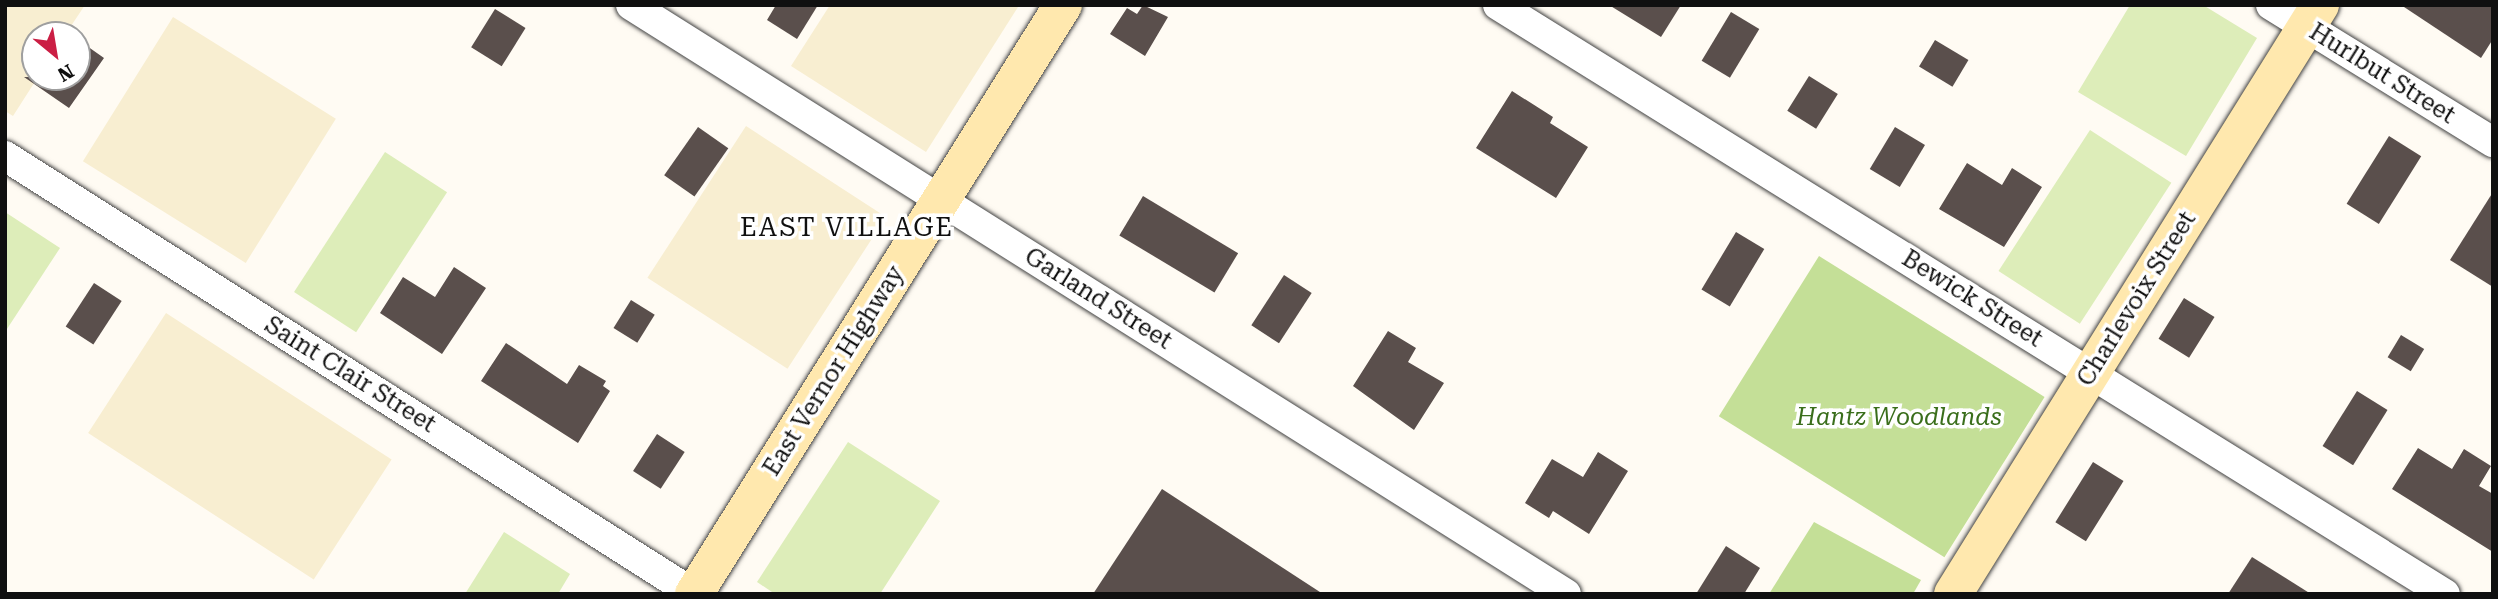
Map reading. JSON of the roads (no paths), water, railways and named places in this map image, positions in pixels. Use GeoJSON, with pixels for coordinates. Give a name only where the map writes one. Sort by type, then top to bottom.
{"type":"FeatureCollection","features":[{"type":"Feature","properties":{"kind":"street","name":"Garland Street"},"geometry":{"type":"LineString","coordinates":[[631,5],[1566,594]]}},
{"type":"Feature","properties":{"kind":"street","name":"East Vernor Highway"},"geometry":{"type":"LineString","coordinates":[[694,594],[1063,5]]}},
{"type":"Feature","properties":{"kind":"street","name":"Bewick Street"},"geometry":{"type":"LineString","coordinates":[[1498,5],[2445,594]]}},
{"type":"Feature","properties":{"kind":"street","name":"Hurlbut Street"},"geometry":{"type":"LineString","coordinates":[[2271,5],[2313,16],[2493,142]]}},
{"type":"Feature","properties":{"kind":"street","name":"Charlevoix Street"},"geometry":{"type":"LineString","coordinates":[[1954,594],[2313,16]]}},
{"type":"Feature","properties":{"kind":"street","name":"Saint Clair Street"},"geometry":{"type":"LineString","coordinates":[[5,156],[694,594]]}},
{"type":"Feature","properties":{"kind":"district","name":"EAST VILLAGE"},"geometry":{"type":"Point","coordinates":[847,228]}},
{"type":"Feature","properties":{"kind":"park label","name":"Hantz Woodlands"},"geometry":{"type":"Point","coordinates":[1899,418]}}]}
